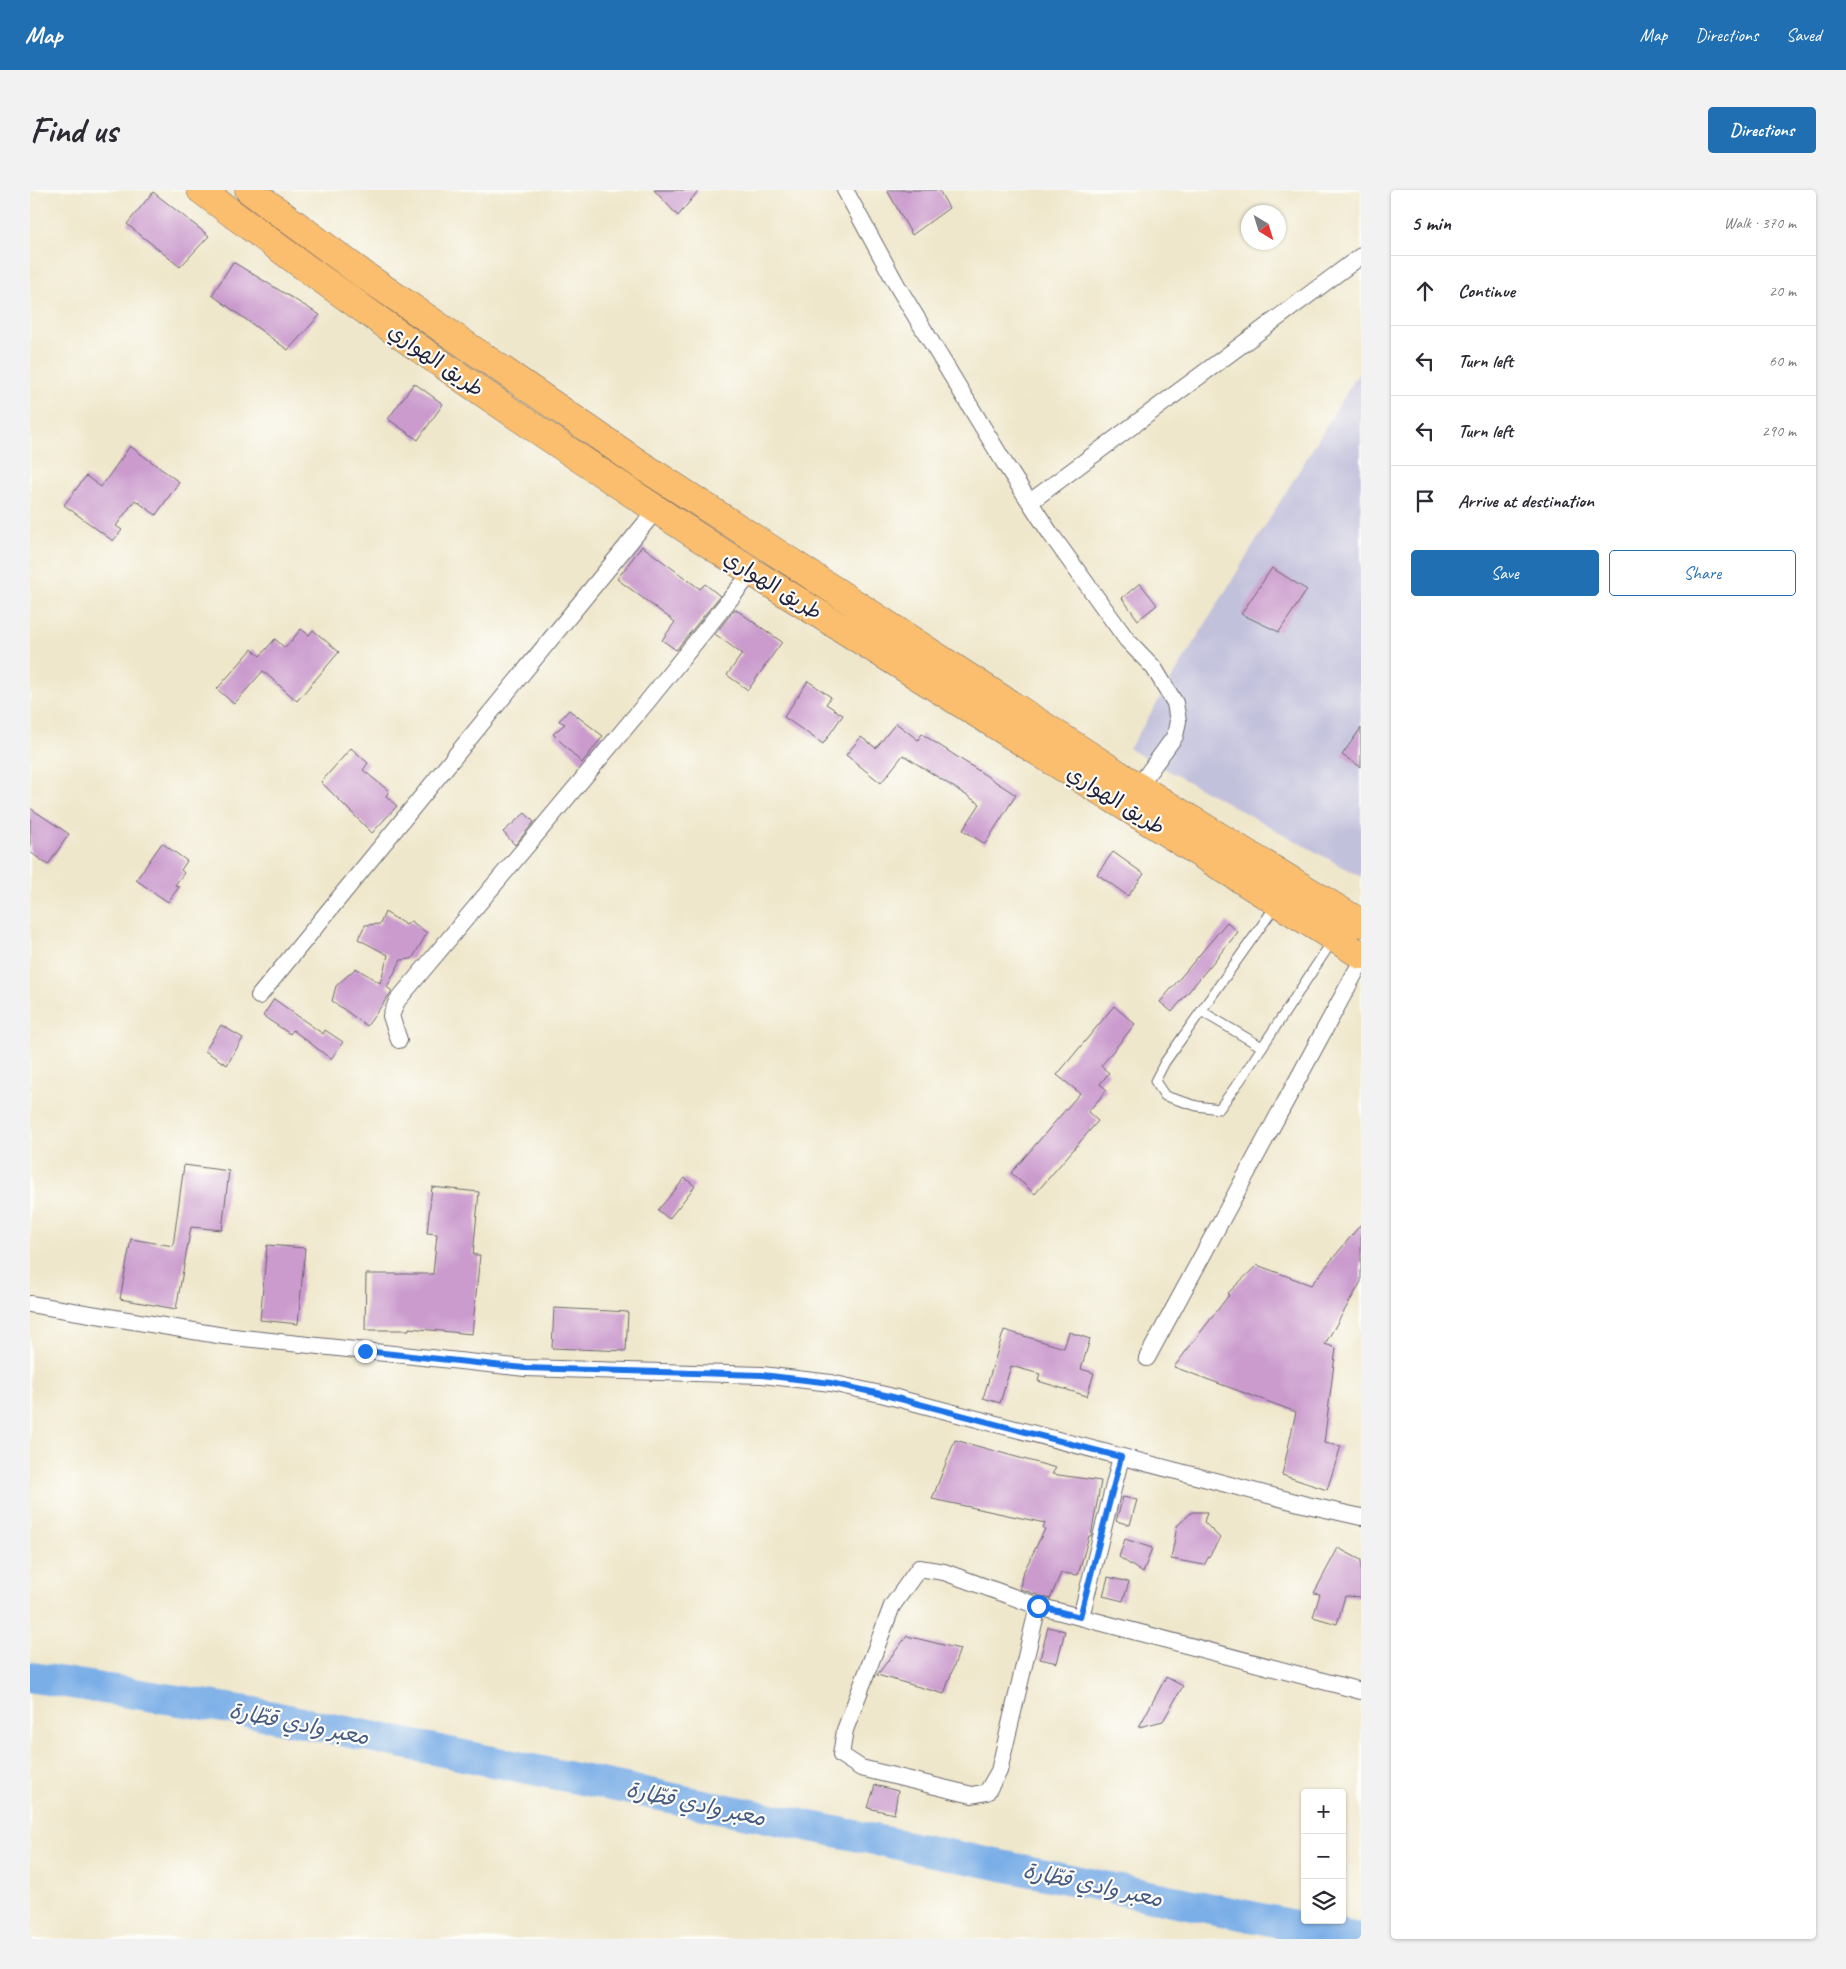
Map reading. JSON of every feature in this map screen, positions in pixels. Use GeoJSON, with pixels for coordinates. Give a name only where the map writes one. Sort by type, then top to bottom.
{"type":"FeatureCollection","features":[{"type":"Feature","properties":{"kind":"highway","name":"طريق الهواري"},"geometry":{"type":"LineString","coordinates":[[201,190],[472,387],[656,510],[1361,955]]}},
{"type":"Feature","properties":{"kind":"highway","name":"طريق الهواري"},"geometry":{"type":"LineString","coordinates":[[248,190],[364,275],[638,463],[1138,787],[1361,923]]}},
{"type":"Feature","properties":{"kind":"street"},"geometry":{"type":"LineString","coordinates":[[845,190],[898,287],[1030,502],[1127,640],[1154,668],[1175,703],[1178,721],[1175,736],[1138,787]]}},
{"type":"Feature","properties":{"kind":"street"},"geometry":{"type":"LineString","coordinates":[[1030,502],[1361,256]]}},
{"type":"Feature","properties":{"kind":"street"},"geometry":{"type":"LineString","coordinates":[[258,996],[656,510]]}},
{"type":"Feature","properties":{"kind":"street"},"geometry":{"type":"LineString","coordinates":[[398,1040],[391,1016],[397,1001],[647,702],[752,572]]}},
{"type":"Feature","properties":{"kind":"street"},"geometry":{"type":"LineString","coordinates":[[1147,1358],[1361,962]]}},
{"type":"Feature","properties":{"kind":"street"},"geometry":{"type":"LineString","coordinates":[[30,1304],[224,1336],[524,1368],[762,1375],[831,1383],[885,1395],[1294,1502],[1361,1516]]}},
{"type":"Feature","properties":{"kind":"street"},"geometry":{"type":"LineString","coordinates":[[1080,1617],[1121,1457]]}},
{"type":"Feature","properties":{"kind":"street"},"geometry":{"type":"LineString","coordinates":[[1038,1606],[999,1771],[987,1792],[972,1795],[861,1768],[841,1755],[846,1730],[892,1606],[919,1568],[944,1572],[1038,1606],[1361,1691]]}},
{"type":"Feature","properties":{"kind":"lane"},"geometry":{"type":"LineString","coordinates":[[1278,902],[1165,1062],[1155,1081],[1165,1096],[1197,1106],[1219,1109],[1334,938]]}},
{"type":"Feature","properties":{"kind":"lane"},"geometry":{"type":"LineString","coordinates":[[1201,1011],[1262,1047]]}},
{"type":"Feature","properties":{"kind":"shaded area"},"geometry":{"type":"Polygon","coordinates":[[[1361,369],[1361,877],[1129,749],[1361,369]]]}},
{"type":"Feature","properties":{"kind":"building"},"geometry":{"type":"Polygon","coordinates":[[[654,190],[699,190],[678,216],[654,190]]]}},
{"type":"Feature","properties":{"kind":"building"},"geometry":{"type":"Polygon","coordinates":[[[887,190],[939,190],[949,208],[912,235],[887,190]]]}},
{"type":"Feature","properties":{"kind":"building"},"geometry":{"type":"Polygon","coordinates":[[[153,192],[209,236],[180,267],[127,224],[153,192]]]}},
{"type":"Feature","properties":{"kind":"building"},"geometry":{"type":"Polygon","coordinates":[[[233,262],[320,315],[288,350],[212,295],[233,262]]]}},
{"type":"Feature","properties":{"kind":"building"},"geometry":{"type":"Polygon","coordinates":[[[414,383],[443,404],[418,440],[388,419],[414,383]]]}},
{"type":"Feature","properties":{"kind":"building"},"geometry":{"type":"Polygon","coordinates":[[[130,446],[179,482],[156,515],[135,500],[116,526],[122,530],[113,541],[64,505],[86,476],[101,487],[130,446]]]}},
{"type":"Feature","properties":{"kind":"building"},"geometry":{"type":"Polygon","coordinates":[[[642,546],[700,589],[705,584],[720,596],[676,650],[662,640],[675,622],[617,579],[642,546]]]}},
{"type":"Feature","properties":{"kind":"building"},"geometry":{"type":"Polygon","coordinates":[[[1272,568],[1307,590],[1279,632],[1241,614],[1272,568]]]}},
{"type":"Feature","properties":{"kind":"building"},"geometry":{"type":"Polygon","coordinates":[[[1140,583],[1157,605],[1138,620],[1122,598],[1140,583]]]}},
{"type":"Feature","properties":{"kind":"building"},"geometry":{"type":"Polygon","coordinates":[[[735,609],[782,642],[748,690],[727,675],[742,654],[715,634],[735,609]]]}},
{"type":"Feature","properties":{"kind":"building"},"geometry":{"type":"Polygon","coordinates":[[[301,629],[309,635],[313,630],[339,652],[297,701],[263,671],[234,704],[217,689],[252,649],[260,656],[275,639],[285,648],[301,629]]]}},
{"type":"Feature","properties":{"kind":"building"},"geometry":{"type":"Polygon","coordinates":[[[808,681],[831,697],[826,704],[843,715],[823,744],[784,717],[808,681]]]}},
{"type":"Feature","properties":{"kind":"building"},"geometry":{"type":"Polygon","coordinates":[[[569,710],[603,736],[582,763],[553,734],[565,724],[559,721],[569,710]]]}},
{"type":"Feature","properties":{"kind":"building"},"geometry":{"type":"Polygon","coordinates":[[[896,723],[918,740],[922,734],[1016,795],[985,844],[963,830],[980,804],[903,755],[881,783],[846,755],[861,737],[876,748],[896,723]]]}},
{"type":"Feature","properties":{"kind":"building"},"geometry":{"type":"Polygon","coordinates":[[[1361,728],[1361,767],[1342,755],[1361,728]]]}},
{"type":"Feature","properties":{"kind":"building"},"geometry":{"type":"Polygon","coordinates":[[[351,748],[368,763],[363,770],[389,791],[386,796],[397,806],[372,833],[321,782],[351,748]]]}},
{"type":"Feature","properties":{"kind":"building"},"geometry":{"type":"Polygon","coordinates":[[[30,808],[69,834],[48,865],[30,852],[30,808]]]}},
{"type":"Feature","properties":{"kind":"building"},"geometry":{"type":"Polygon","coordinates":[[[525,813],[534,822],[515,845],[503,832],[525,813]]]}},
{"type":"Feature","properties":{"kind":"building"},"geometry":{"type":"Polygon","coordinates":[[[162,843],[187,861],[181,870],[184,873],[175,885],[179,887],[168,902],[136,880],[162,843]]]}},
{"type":"Feature","properties":{"kind":"building"},"geometry":{"type":"Polygon","coordinates":[[[1113,852],[1144,874],[1128,896],[1097,874],[1113,852]]]}},
{"type":"Feature","properties":{"kind":"building"},"geometry":{"type":"Polygon","coordinates":[[[385,912],[406,925],[411,921],[427,933],[412,959],[401,960],[387,987],[392,991],[367,1026],[332,1001],[336,986],[356,968],[380,983],[388,955],[358,939],[365,925],[380,924],[385,912]]]}},
{"type":"Feature","properties":{"kind":"building"},"geometry":{"type":"Polygon","coordinates":[[[1227,922],[1238,932],[1172,1012],[1160,1002],[1227,922]]]}},
{"type":"Feature","properties":{"kind":"building"},"geometry":{"type":"Polygon","coordinates":[[[274,999],[323,1034],[325,1030],[343,1042],[331,1059],[293,1030],[290,1034],[263,1016],[274,999]]]}},
{"type":"Feature","properties":{"kind":"building"},"geometry":{"type":"Polygon","coordinates":[[[1114,1006],[1135,1024],[1101,1066],[1109,1073],[1100,1084],[1107,1090],[1088,1112],[1098,1121],[1035,1194],[1011,1173],[1080,1093],[1057,1075],[1114,1006]]]}},
{"type":"Feature","properties":{"kind":"building"},"geometry":{"type":"Polygon","coordinates":[[[221,1025],[243,1038],[227,1065],[205,1051],[221,1025]]]}},
{"type":"Feature","properties":{"kind":"building"},"geometry":{"type":"Polygon","coordinates":[[[184,1165],[229,1171],[222,1230],[191,1227],[176,1309],[120,1299],[131,1239],[173,1246],[184,1165]]]}},
{"type":"Feature","properties":{"kind":"building"},"geometry":{"type":"Polygon","coordinates":[[[685,1178],[695,1186],[669,1219],[658,1210],[685,1178]]]}},
{"type":"Feature","properties":{"kind":"building"},"geometry":{"type":"Polygon","coordinates":[[[432,1187],[479,1192],[473,1255],[480,1255],[472,1334],[409,1328],[409,1330],[365,1330],[366,1274],[433,1274],[437,1234],[427,1233],[432,1187]]]}},
{"type":"Feature","properties":{"kind":"building"},"geometry":{"type":"Polygon","coordinates":[[[1361,1224],[1361,1282],[1325,1344],[1336,1348],[1324,1443],[1341,1446],[1327,1490],[1282,1475],[1296,1412],[1174,1367],[1229,1295],[1227,1294],[1257,1265],[1311,1285],[1361,1224]]]}},
{"type":"Feature","properties":{"kind":"building"},"geometry":{"type":"Polygon","coordinates":[[[267,1245],[305,1248],[298,1324],[260,1320],[267,1245]]]}},
{"type":"Feature","properties":{"kind":"building"},"geometry":{"type":"Polygon","coordinates":[[[554,1308],[628,1312],[626,1351],[552,1348],[554,1308]]]}},
{"type":"Feature","properties":{"kind":"building"},"geometry":{"type":"Polygon","coordinates":[[[1004,1330],[1064,1348],[1069,1332],[1090,1339],[1081,1369],[1094,1373],[1087,1396],[1038,1381],[1040,1374],[1011,1366],[1000,1403],[983,1398],[1004,1330]]]}},
{"type":"Feature","properties":{"kind":"building"},"geometry":{"type":"Polygon","coordinates":[[[955,1440],[1056,1468],[1052,1474],[1101,1481],[1091,1536],[1089,1536],[1078,1575],[1061,1573],[1050,1599],[1020,1589],[1022,1575],[1045,1529],[1043,1528],[1045,1523],[932,1499],[955,1440]]]}},
{"type":"Feature","properties":{"kind":"building"},"geometry":{"type":"Polygon","coordinates":[[[1123,1497],[1137,1500],[1130,1525],[1116,1521],[1123,1497]]]}},
{"type":"Feature","properties":{"kind":"building"},"geometry":{"type":"Polygon","coordinates":[[[1192,1512],[1207,1512],[1204,1522],[1220,1538],[1204,1565],[1171,1559],[1177,1526],[1192,1512]]]}},
{"type":"Feature","properties":{"kind":"building"},"geometry":{"type":"Polygon","coordinates":[[[1125,1539],[1152,1548],[1143,1573],[1119,1557],[1125,1539]]]}},
{"type":"Feature","properties":{"kind":"building"},"geometry":{"type":"Polygon","coordinates":[[[1338,1548],[1361,1560],[1361,1597],[1345,1596],[1337,1624],[1313,1617],[1320,1594],[1314,1593],[1338,1548]]]}},
{"type":"Feature","properties":{"kind":"building"},"geometry":{"type":"Polygon","coordinates":[[[1108,1577],[1129,1582],[1123,1601],[1103,1596],[1108,1577]]]}},
{"type":"Feature","properties":{"kind":"building"},"geometry":{"type":"Polygon","coordinates":[[[1048,1627],[1065,1631],[1057,1663],[1040,1659],[1048,1627]]]}},
{"type":"Feature","properties":{"kind":"building"},"geometry":{"type":"Polygon","coordinates":[[[907,1636],[960,1649],[944,1694],[877,1675],[907,1636]]]}},
{"type":"Feature","properties":{"kind":"building"},"geometry":{"type":"Polygon","coordinates":[[[1166,1677],[1183,1686],[1163,1721],[1139,1727],[1166,1677]]]}},
{"type":"Feature","properties":{"kind":"building"},"geometry":{"type":"Polygon","coordinates":[[[875,1785],[898,1791],[894,1814],[868,1808],[875,1785]]]}},
{"type":"Feature","properties":{"kind":"waterway","name":"معبر وادي قطّارة"},"geometry":{"type":"LineString","coordinates":[[30,1677],[251,1712],[1361,1939]]}},
{"type":"Feature","properties":{"kind":"route"},"geometry":{"type":"LineString","coordinates":[[365,1351],[524,1368],[762,1375],[831,1383],[885,1395],[1121,1457],[1080,1617],[1038,1606]]}}]}
